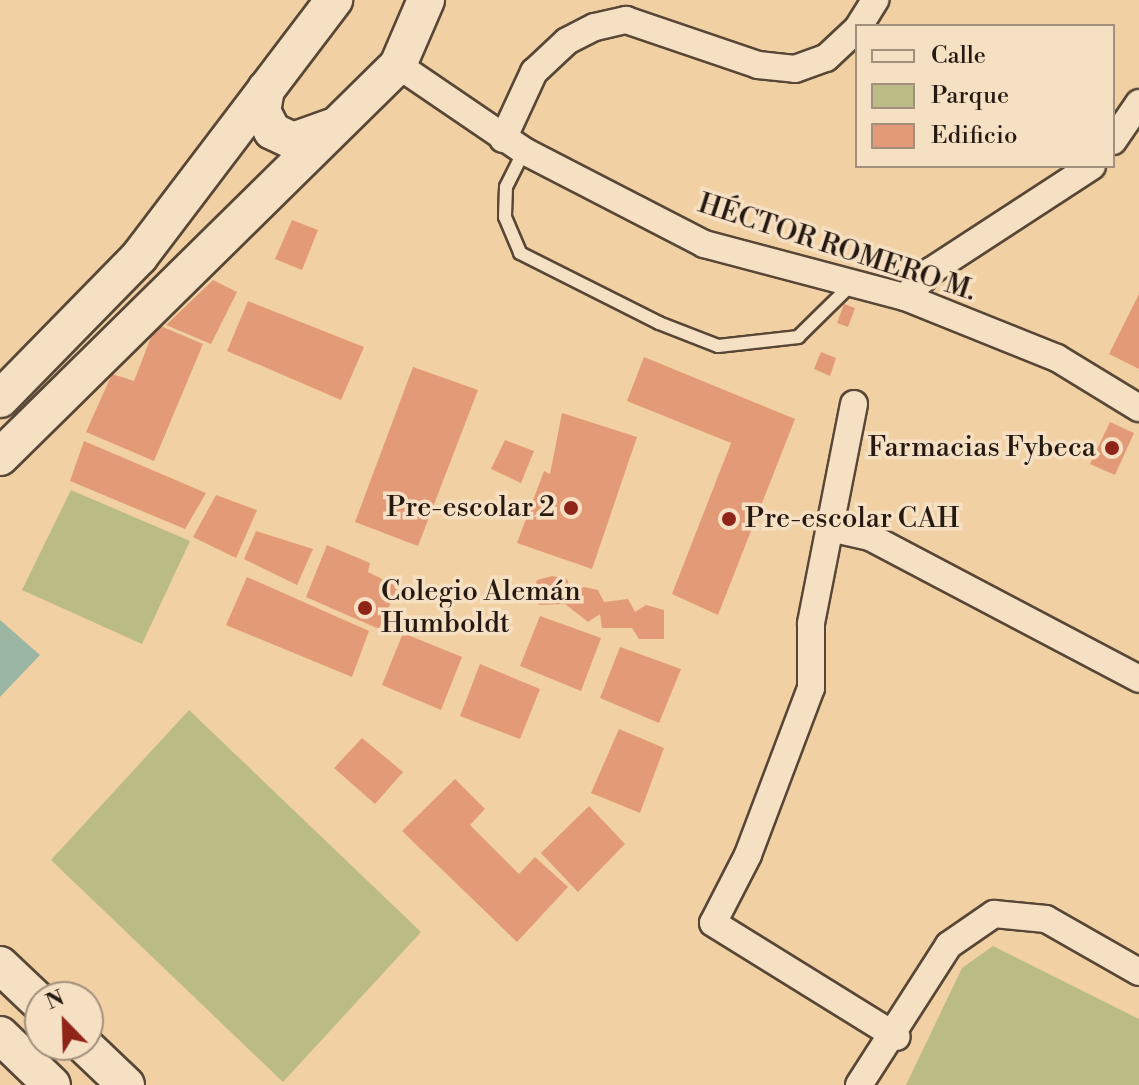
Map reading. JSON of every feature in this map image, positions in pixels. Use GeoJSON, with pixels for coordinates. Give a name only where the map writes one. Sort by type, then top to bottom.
{"type":"FeatureCollection","features":[{"type":"Feature","properties":{"kind":"street"},"geometry":{"type":"LineString","coordinates":[[0,399],[139,257],[334,0]]}},
{"type":"Feature","properties":{"kind":"street"},"geometry":{"type":"LineString","coordinates":[[0,457],[398,65],[426,0]]}},
{"type":"Feature","properties":{"kind":"street"},"geometry":{"type":"LineString","coordinates":[[860,24],[875,0]]}},
{"type":"Feature","properties":{"kind":"street"},"geometry":{"type":"LineString","coordinates":[[513,145],[534,72],[567,41],[595,27],[626,20],[758,65],[795,69],[826,58],[855,30]]}},
{"type":"Feature","properties":{"kind":"street","name":"HÉCTOR ROMERO M."},"geometry":{"type":"LineString","coordinates":[[398,65],[513,145],[704,244],[905,297],[1057,358],[1139,408]]}},
{"type":"Feature","properties":{"kind":"street"},"geometry":{"type":"LineString","coordinates":[[266,89],[262,111],[272,131],[293,141],[340,122]]}},
{"type":"Feature","properties":{"kind":"street"},"geometry":{"type":"LineString","coordinates":[[1115,138],[1139,103]]}},
{"type":"Feature","properties":{"kind":"street"},"geometry":{"type":"LineString","coordinates":[[905,297],[931,271],[1089,168]]}},
{"type":"Feature","properties":{"kind":"street"},"geometry":{"type":"LineString","coordinates":[[854,404],[811,624],[811,688],[748,855],[713,923],[897,1037]]}},
{"type":"Feature","properties":{"kind":"street"},"geometry":{"type":"LineString","coordinates":[[830,528],[870,537],[1139,679]]}},
{"type":"Feature","properties":{"kind":"street"},"geometry":{"type":"LineString","coordinates":[[859,1085],[897,1037],[949,945],[994,914],[1046,919],[1139,972]]}},
{"type":"Feature","properties":{"kind":"street"},"geometry":{"type":"LineString","coordinates":[[0,965],[24,988]]}},
{"type":"Feature","properties":{"kind":"street"},"geometry":{"type":"LineString","coordinates":[[0,1035],[52,1085]]}},
{"type":"Feature","properties":{"kind":"street"},"geometry":{"type":"LineString","coordinates":[[101,1061],[126,1085]]}},
{"type":"Feature","properties":{"kind":"lane"},"geometry":{"type":"LineString","coordinates":[[513,145],[505,217],[520,253],[659,323],[718,346],[798,337],[853,284]]}},
{"type":"Feature","properties":{"kind":"green space"},"geometry":{"type":"Polygon","coordinates":[[[71,490],[190,541],[142,644],[22,590],[71,490]]]}},
{"type":"Feature","properties":{"kind":"green space"},"geometry":{"type":"Polygon","coordinates":[[[189,710],[421,932],[283,1082],[51,860],[189,710]]]}},
{"type":"Feature","properties":{"kind":"green space"},"geometry":{"type":"Polygon","coordinates":[[[993,946],[1139,1019],[1139,1085],[906,1085],[962,968],[993,946]]]}},
{"type":"Feature","properties":{"kind":"shaded area"},"geometry":{"type":"Polygon","coordinates":[[[0,620],[40,655],[0,697],[0,620]]]}},
{"type":"Feature","properties":{"kind":"building"},"geometry":{"type":"Polygon","coordinates":[[[292,220],[318,230],[302,270],[275,259],[292,220]]]}},
{"type":"Feature","properties":{"kind":"building"},"geometry":{"type":"Polygon","coordinates":[[[213,280],[237,292],[211,344],[166,325],[213,280]]]}},
{"type":"Feature","properties":{"kind":"building"},"geometry":{"type":"Polygon","coordinates":[[[1139,294],[1139,369],[1109,354],[1139,294]]]}},
{"type":"Feature","properties":{"kind":"building"},"geometry":{"type":"Polygon","coordinates":[[[248,301],[364,347],[341,400],[227,351],[248,301]]]}},
{"type":"Feature","properties":{"kind":"building"},"geometry":{"type":"Polygon","coordinates":[[[844,304],[855,308],[848,327],[837,323],[844,304]]]}},
{"type":"Feature","properties":{"kind":"building"},"geometry":{"type":"Polygon","coordinates":[[[156,324],[203,344],[154,461],[86,432],[112,374],[134,381],[156,324]]]}},
{"type":"Feature","properties":{"kind":"building"},"geometry":{"type":"Polygon","coordinates":[[[821,352],[836,358],[830,376],[814,369],[821,352]]]}},
{"type":"Feature","properties":{"kind":"building","name":"Pre-escolar CAH"},"geometry":{"type":"Polygon","coordinates":[[[644,357],[795,419],[718,615],[672,594],[731,443],[627,401],[644,357]]]}},
{"type":"Feature","properties":{"kind":"building"},"geometry":{"type":"Polygon","coordinates":[[[413,367],[478,390],[418,546],[355,522],[413,367]]]}},
{"type":"Feature","properties":{"kind":"building","name":"Pre-escolar 2"},"geometry":{"type":"Polygon","coordinates":[[[562,413],[637,437],[592,569],[517,543],[544,471],[550,474],[562,413]]]}},
{"type":"Feature","properties":{"kind":"building","name":"Farmacias Fybeca"},"geometry":{"type":"Polygon","coordinates":[[[1110,422],[1134,433],[1115,475],[1090,464],[1110,422]]]}},
{"type":"Feature","properties":{"kind":"building"},"geometry":{"type":"Polygon","coordinates":[[[505,440],[534,451],[521,483],[491,469],[505,440]]]}},
{"type":"Feature","properties":{"kind":"building"},"geometry":{"type":"Polygon","coordinates":[[[84,441],[206,493],[185,529],[70,481],[84,441]]]}},
{"type":"Feature","properties":{"kind":"building"},"geometry":{"type":"Polygon","coordinates":[[[216,495],[257,510],[236,558],[193,537],[216,495]]]}},
{"type":"Feature","properties":{"kind":"building"},"geometry":{"type":"Polygon","coordinates":[[[256,531],[313,549],[297,585],[244,559],[256,531]]]}},
{"type":"Feature","properties":{"kind":"building"},"geometry":{"type":"Polygon","coordinates":[[[327,545],[370,563],[368,572],[398,587],[379,629],[306,597],[327,545]]]}},
{"type":"Feature","properties":{"kind":"building"},"geometry":{"type":"Polygon","coordinates":[[[552,576],[567,579],[572,593],[584,587],[598,590],[604,602],[628,599],[635,612],[646,605],[664,610],[664,639],[639,639],[632,628],[602,628],[600,614],[588,622],[565,604],[539,605],[532,593],[537,580],[552,576]]]}},
{"type":"Feature","properties":{"kind":"building"},"geometry":{"type":"Polygon","coordinates":[[[247,577],[369,631],[352,677],[226,625],[247,577]]]}},
{"type":"Feature","properties":{"kind":"building"},"geometry":{"type":"Polygon","coordinates":[[[540,616],[601,638],[581,691],[520,666],[540,616]]]}},
{"type":"Feature","properties":{"kind":"building"},"geometry":{"type":"Polygon","coordinates":[[[403,633],[462,657],[441,710],[382,685],[403,633]]]}},
{"type":"Feature","properties":{"kind":"building"},"geometry":{"type":"Polygon","coordinates":[[[620,647],[681,669],[659,723],[600,698],[620,647]]]}},
{"type":"Feature","properties":{"kind":"building"},"geometry":{"type":"Polygon","coordinates":[[[480,664],[540,689],[520,739],[460,716],[480,664]]]}},
{"type":"Feature","properties":{"kind":"building"},"geometry":{"type":"Polygon","coordinates":[[[619,729],[664,748],[640,813],[591,793],[619,729]]]}},
{"type":"Feature","properties":{"kind":"building"},"geometry":{"type":"Polygon","coordinates":[[[362,738],[403,772],[375,804],[334,768],[362,738]]]}},
{"type":"Feature","properties":{"kind":"building"},"geometry":{"type":"Polygon","coordinates":[[[455,779],[485,809],[470,825],[519,874],[535,857],[568,887],[517,942],[402,831],[455,779]]]}},
{"type":"Feature","properties":{"kind":"building"},"geometry":{"type":"Polygon","coordinates":[[[589,806],[625,844],[578,892],[541,853],[589,806]]]}},
{"type":"Feature","properties":{"kind":"place","name":"Farmacias Fybeca"},"geometry":{"type":"Point","coordinates":[1112,448]}},
{"type":"Feature","properties":{"kind":"place","name":"Pre-escolar 2"},"geometry":{"type":"Point","coordinates":[571,508]}},
{"type":"Feature","properties":{"kind":"place","name":"Pre-escolar CAH"},"geometry":{"type":"Point","coordinates":[729,519]}},
{"type":"Feature","properties":{"kind":"place","name":"Colegio Alemán Humboldt"},"geometry":{"type":"Point","coordinates":[365,608]}}]}
